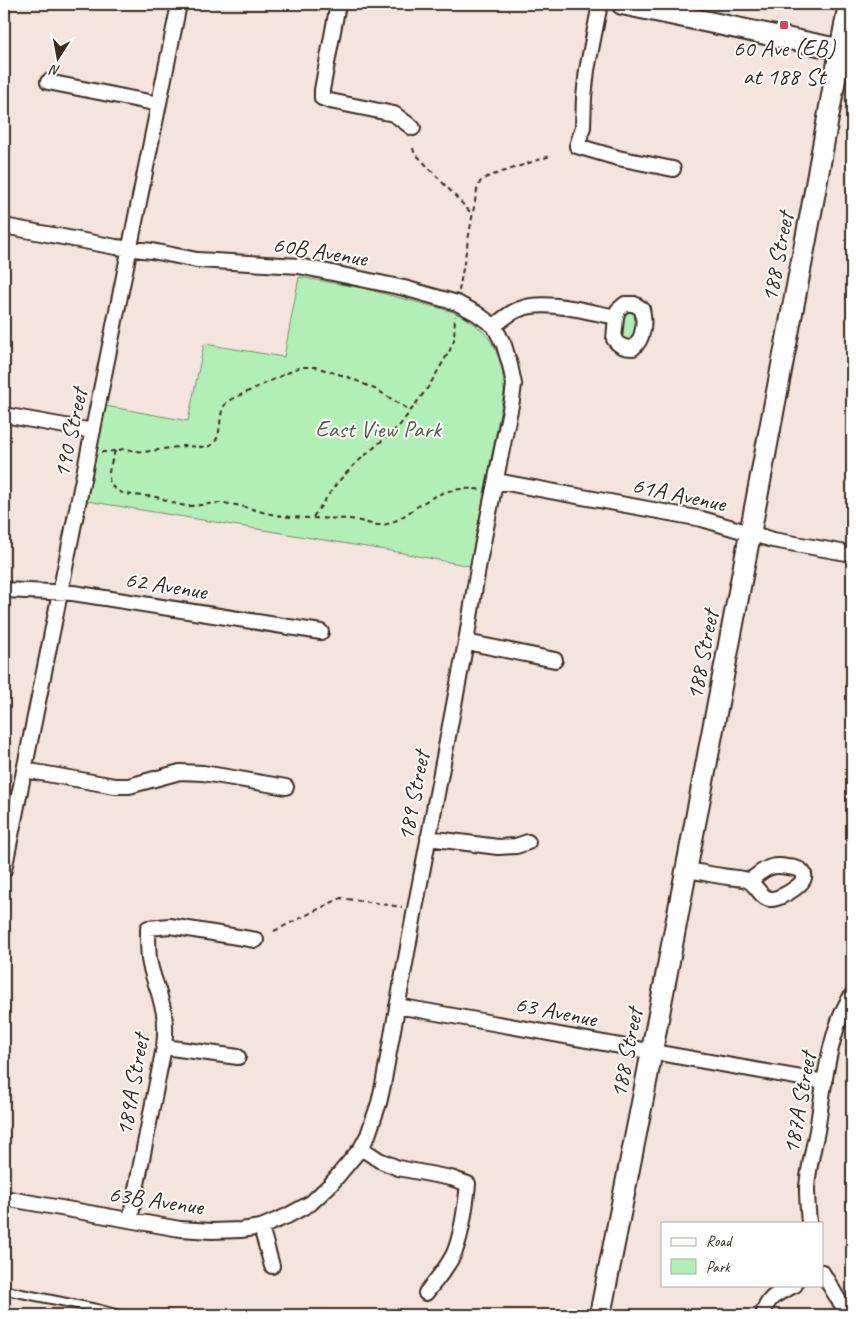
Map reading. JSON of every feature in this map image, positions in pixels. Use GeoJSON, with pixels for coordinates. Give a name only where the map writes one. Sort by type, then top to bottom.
{"type":"FeatureCollection","features":[{"type":"Feature","properties":{"kind":"street","name":"190 Street"},"geometry":{"type":"LineString","coordinates":[[4,870],[179,4]]}},
{"type":"Feature","properties":{"kind":"street"},"geometry":{"type":"LineString","coordinates":[[338,4],[322,98],[394,114],[413,128]]}},
{"type":"Feature","properties":{"kind":"street"},"geometry":{"type":"LineString","coordinates":[[600,4],[587,70],[583,127],[577,146],[618,158],[673,169]]}},
{"type":"Feature","properties":{"kind":"street"},"geometry":{"type":"LineString","coordinates":[[622,4],[846,51]]}},
{"type":"Feature","properties":{"kind":"street","name":"188 Street"},"geometry":{"type":"LineString","coordinates":[[600,1315],[814,202],[846,51],[849,4]]}},
{"type":"Feature","properties":{"kind":"street"},"geometry":{"type":"LineString","coordinates":[[48,82],[159,104]]}},
{"type":"Feature","properties":{"kind":"street","name":"60B Avenue"},"geometry":{"type":"LineString","coordinates":[[4,226],[197,260],[299,266],[404,288],[457,303],[476,313],[494,326]]}},
{"type":"Feature","properties":{"kind":"street"},"geometry":{"type":"LineString","coordinates":[[494,326],[518,309],[534,305],[548,304],[616,317]]}},
{"type":"Feature","properties":{"kind":"street","name":"189 Street"},"geometry":{"type":"LineString","coordinates":[[261,1227],[311,1203],[331,1184],[361,1148],[368,1135],[379,1103],[466,642],[479,562],[512,400],[514,384],[510,365],[504,345],[494,326]]}},
{"type":"Feature","properties":{"kind":"street"},"geometry":{"type":"LineString","coordinates":[[4,416],[93,431]]}},
{"type":"Feature","properties":{"kind":"street","name":"61A Avenue"},"geometry":{"type":"LineString","coordinates":[[496,481],[702,519],[773,540],[852,554]]}},
{"type":"Feature","properties":{"kind":"street","name":"62 Avenue"},"geometry":{"type":"LineString","coordinates":[[4,590],[61,592],[321,632]]}},
{"type":"Feature","properties":{"kind":"street"},"geometry":{"type":"LineString","coordinates":[[466,642],[555,660]]}},
{"type":"Feature","properties":{"kind":"street"},"geometry":{"type":"LineString","coordinates":[[24,770],[115,786],[129,786],[180,772],[203,773],[286,787]]}},
{"type":"Feature","properties":{"kind":"street"},"geometry":{"type":"LineString","coordinates":[[428,838],[498,847],[516,846],[528,842]]}},
{"type":"Feature","properties":{"kind":"street"},"geometry":{"type":"LineString","coordinates":[[686,870],[749,881]]}},
{"type":"Feature","properties":{"kind":"street","name":"189A Street"},"geometry":{"type":"LineString","coordinates":[[130,1220],[164,1048],[165,1020],[149,958],[148,928],[170,926],[256,940]]}},
{"type":"Feature","properties":{"kind":"street","name":"187A Street"},"geometry":{"type":"LineString","coordinates":[[809,1222],[807,1187],[825,1082],[840,1020],[852,995]]}},
{"type":"Feature","properties":{"kind":"street","name":"63 Avenue"},"geometry":{"type":"LineString","coordinates":[[397,1006],[825,1082]]}},
{"type":"Feature","properties":{"kind":"street"},"geometry":{"type":"LineString","coordinates":[[164,1048],[238,1057]]}},
{"type":"Feature","properties":{"kind":"street"},"geometry":{"type":"LineString","coordinates":[[361,1148],[379,1160],[398,1168],[451,1178],[468,1184],[455,1251],[426,1293]]}},
{"type":"Feature","properties":{"kind":"street","name":"63B Avenue"},"geometry":{"type":"LineString","coordinates":[[4,1197],[180,1229],[212,1231],[261,1227]]}},
{"type":"Feature","properties":{"kind":"street"},"geometry":{"type":"LineString","coordinates":[[261,1227],[272,1266]]}},
{"type":"Feature","properties":{"kind":"street"},"geometry":{"type":"LineString","coordinates":[[824,1275],[850,1315]]}},
{"type":"Feature","properties":{"kind":"street"},"geometry":{"type":"LineString","coordinates":[[763,1315],[771,1298],[793,1286]]}},
{"type":"Feature","properties":{"kind":"lane"},"geometry":{"type":"LineString","coordinates":[[4,1290],[121,1315]]}},
{"type":"Feature","properties":{"kind":"path"},"geometry":{"type":"LineString","coordinates":[[413,148],[416,154],[472,214]]}},
{"type":"Feature","properties":{"kind":"path"},"geometry":{"type":"LineString","coordinates":[[459,293],[476,190],[480,182],[487,177],[550,156]]}},
{"type":"Feature","properties":{"kind":"path"},"geometry":{"type":"LineString","coordinates":[[313,518],[348,471],[400,425],[429,386],[454,340],[456,315]]}},
{"type":"Feature","properties":{"kind":"path"},"geometry":{"type":"LineString","coordinates":[[102,452],[124,449],[144,452],[183,446],[212,446],[216,441],[226,402],[300,367],[315,368],[348,377],[377,390],[411,411]]}},
{"type":"Feature","properties":{"kind":"path"},"geometry":{"type":"LineString","coordinates":[[115,451],[109,472],[109,480],[112,487],[118,492],[152,496],[189,506],[216,502],[223,503],[274,515],[352,519],[381,525],[400,518],[438,494],[461,488],[484,490]]}},
{"type":"Feature","properties":{"kind":"path"},"geometry":{"type":"LineString","coordinates":[[274,931],[341,898],[405,907]]}},
{"type":"Feature","properties":{"kind":"green space","name":"East View Park"},"geometry":{"type":"Polygon","coordinates":[[[299,277],[362,288],[447,310],[472,323],[490,340],[501,364],[504,392],[470,566],[397,552],[87,501],[106,406],[188,421],[204,344],[284,357],[299,277]]]}},
{"type":"Feature","properties":{"kind":"green space"},"geometry":{"type":"Polygon","coordinates":[[[633,312],[638,316],[636,334],[631,340],[622,338],[620,333],[623,315],[633,312]]]}},
{"type":"Feature","properties":{"kind":"place","name":"60 Ave (EB) at 188 St"},"geometry":{"type":"Point","coordinates":[784,25]}}]}
